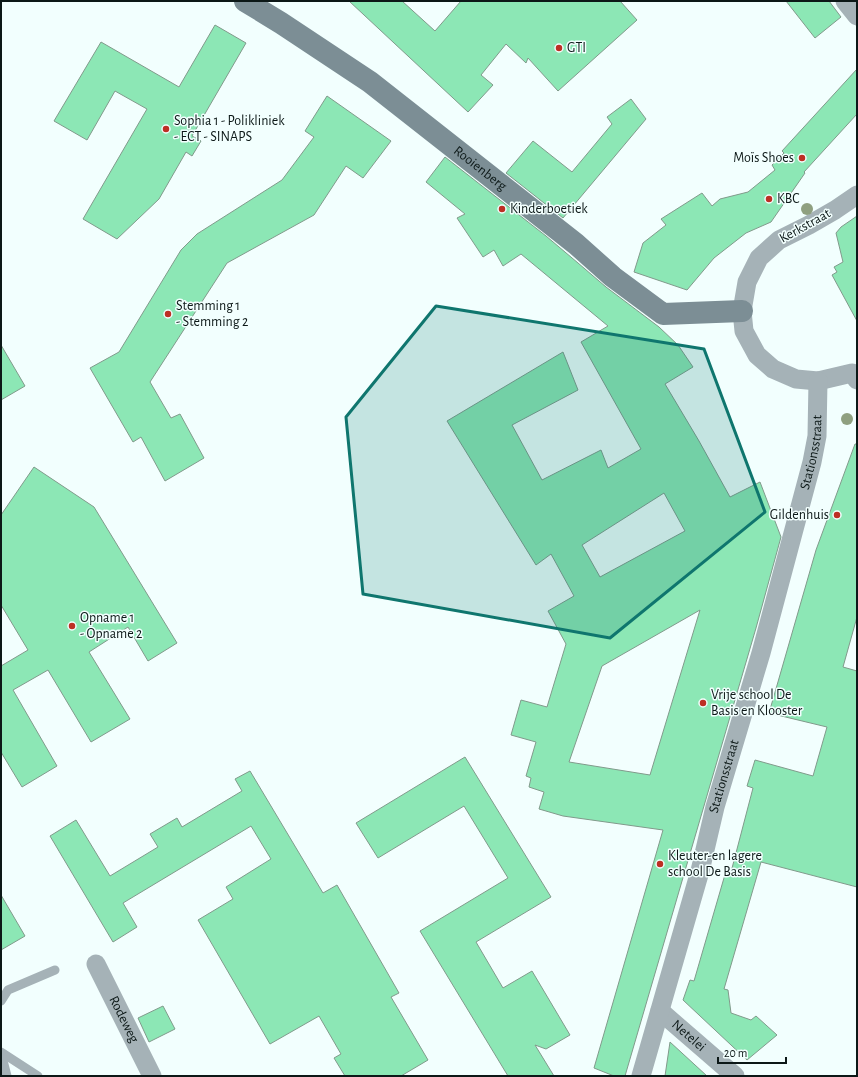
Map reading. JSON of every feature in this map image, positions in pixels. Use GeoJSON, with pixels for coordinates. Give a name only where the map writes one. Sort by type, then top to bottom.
{"type":"FeatureCollection","features":[{"type":"Feature","properties":{"kind":"street","name":"Rooienberg"},"geometry":{"type":"LineString","coordinates":[[245,1],[370,82],[576,244],[613,277],[663,314],[742,311]]}},
{"type":"Feature","properties":{"kind":"street"},"geometry":{"type":"LineString","coordinates":[[845,1],[857,16]]}},
{"type":"Feature","properties":{"kind":"street","name":"Kerkstraat"},"geometry":{"type":"LineString","coordinates":[[857,195],[809,225],[778,240],[759,258],[747,282],[742,311],[744,331],[757,355],[774,369],[796,379],[818,381],[852,373],[857,380]]}},
{"type":"Feature","properties":{"kind":"street","name":"Stationsstraat"},"geometry":{"type":"LineString","coordinates":[[641,1076],[700,871],[715,807],[761,654],[812,462],[817,436],[818,381]]}},
{"type":"Feature","properties":{"kind":"street","name":"Rodeweg"},"geometry":{"type":"LineString","coordinates":[[96,964],[152,1076]]}},
{"type":"Feature","properties":{"kind":"street","name":"Netelei"},"geometry":{"type":"LineString","coordinates":[[660,1011],[735,1076]]}},
{"type":"Feature","properties":{"kind":"lane"},"geometry":{"type":"LineString","coordinates":[[1,1002],[8,990],[55,970]]}},
{"type":"Feature","properties":{"kind":"lane"},"geometry":{"type":"LineString","coordinates":[[1,1053],[8,1076]]}},
{"type":"Feature","properties":{"kind":"lane"},"geometry":{"type":"LineString","coordinates":[[1,1053],[38,1076]]}},
{"type":"Feature","properties":{"kind":"highlighted area"},"geometry":{"type":"Polygon","coordinates":[[[436,306],[704,349],[765,512],[610,638],[363,594],[346,417],[436,306]]]}},
{"type":"Feature","properties":{"kind":"building","name":"GTI"},"geometry":{"type":"Polygon","coordinates":[[[349,1],[402,1],[435,31],[461,1],[620,1],[637,20],[558,91],[528,58],[526,63],[506,44],[481,75],[493,85],[468,112],[349,1]]]}},
{"type":"Feature","properties":{"kind":"building"},"geometry":{"type":"Polygon","coordinates":[[[786,1],[829,1],[841,17],[815,38],[786,1]]]}},
{"type":"Feature","properties":{"kind":"building","name":"Sophia 1 - Polikliniek - ECT - SINAPS"},"geometry":{"type":"Polygon","coordinates":[[[215,25],[246,43],[192,136],[201,141],[192,156],[186,152],[159,199],[117,239],[83,219],[147,109],[115,91],[87,140],[54,121],[101,42],[179,87],[215,25]]]}},
{"type":"Feature","properties":{"kind":"building"},"geometry":{"type":"Polygon","coordinates":[[[857,69],[857,114],[804,172],[805,173],[771,222],[746,233],[714,258],[687,290],[634,272],[643,243],[666,225],[661,219],[702,193],[712,206],[720,199],[748,192],[775,170],[772,165],[784,153],[782,151],[857,69]]]}},
{"type":"Feature","properties":{"kind":"building","name":"Stemming 1 - Stemming 2"},"geometry":{"type":"Polygon","coordinates":[[[327,96],[391,141],[363,178],[346,166],[314,215],[227,263],[150,382],[171,418],[180,414],[204,458],[165,481],[141,437],[133,442],[90,368],[119,352],[181,250],[197,234],[282,180],[314,137],[305,131],[327,96]]]}},
{"type":"Feature","properties":{"kind":"building"},"geometry":{"type":"Polygon","coordinates":[[[631,99],[646,119],[563,218],[506,173],[533,141],[572,172],[612,124],[607,117],[631,99]]]}},
{"type":"Feature","properties":{"kind":"building","name":"Vrije school De Basis en Klooster"},"geometry":{"type":"Polygon","coordinates":[[[445,157],[546,236],[606,287],[659,327],[678,345],[693,367],[665,384],[730,497],[760,482],[781,537],[756,628],[625,1076],[614,1076],[594,1068],[663,830],[563,816],[539,809],[544,792],[529,787],[531,778],[526,776],[536,742],[511,735],[521,700],[547,707],[566,644],[548,611],[574,596],[551,554],[536,565],[447,421],[563,352],[578,390],[512,425],[542,480],[601,450],[608,468],[641,449],[581,342],[608,326],[521,254],[503,266],[494,250],[483,257],[457,218],[465,214],[426,182],[445,157]],[[664,493],[582,545],[600,577],[685,531],[664,493]],[[700,610],[602,666],[569,762],[650,775],[700,610]]]}},
{"type":"Feature","properties":{"kind":"building"},"geometry":{"type":"Polygon","coordinates":[[[857,216],[857,321],[832,275],[837,272],[834,267],[843,262],[836,233],[841,227],[857,216]]]}},
{"type":"Feature","properties":{"kind":"building"},"geometry":{"type":"Polygon","coordinates":[[[1,345],[25,386],[1,400],[1,345]]]}},
{"type":"Feature","properties":{"kind":"building"},"geometry":{"type":"Polygon","coordinates":[[[855,444],[857,444],[857,617],[843,667],[857,671],[857,887],[761,862],[724,989],[728,990],[731,1013],[751,1020],[756,1016],[777,1035],[747,1060],[683,1000],[690,980],[694,981],[726,871],[731,872],[753,788],[747,786],[755,760],[813,776],[827,727],[769,713],[816,550],[855,444]]]}},
{"type":"Feature","properties":{"kind":"building","name":"Opname 1 - Opname 2"},"geometry":{"type":"Polygon","coordinates":[[[34,467],[94,507],[177,643],[148,661],[128,627],[89,652],[130,719],[91,742],[48,670],[13,690],[57,766],[22,787],[1,752],[1,666],[28,650],[1,605],[1,515],[34,467]]]}},
{"type":"Feature","properties":{"kind":"building"},"geometry":{"type":"Polygon","coordinates":[[[465,757],[551,897],[476,942],[503,988],[532,971],[570,1035],[546,1049],[535,1045],[554,1076],[508,1076],[420,931],[508,878],[464,806],[378,858],[356,823],[465,757]]]}},
{"type":"Feature","properties":{"kind":"building"},"geometry":{"type":"Polygon","coordinates":[[[250,771],[323,893],[337,885],[399,993],[391,997],[428,1060],[401,1076],[345,1076],[334,1058],[341,1054],[319,1016],[270,1044],[198,920],[233,899],[226,887],[271,859],[251,826],[123,903],[137,927],[113,942],[50,836],[76,820],[110,876],[158,847],[150,834],[177,818],[182,827],[242,791],[235,779],[250,771]]]}},
{"type":"Feature","properties":{"kind":"building"},"geometry":{"type":"Polygon","coordinates":[[[1,895],[25,936],[1,950],[1,895]]]}},
{"type":"Feature","properties":{"kind":"building"},"geometry":{"type":"Polygon","coordinates":[[[163,1006],[175,1029],[149,1042],[138,1018],[163,1006]]]}},
{"type":"Feature","properties":{"kind":"building"},"geometry":{"type":"Polygon","coordinates":[[[670,1042],[707,1076],[665,1076],[670,1042]]]}},
{"type":"Feature","properties":{"kind":"place","name":"GTI"},"geometry":{"type":"Point","coordinates":[559,48]}},
{"type":"Feature","properties":{"kind":"place","name":"Sophia 1 - Polikliniek - ECT - SINAPS"},"geometry":{"type":"Point","coordinates":[166,129]}},
{"type":"Feature","properties":{"kind":"place","name":"Moïs Shoes"},"geometry":{"type":"Point","coordinates":[802,158]}},
{"type":"Feature","properties":{"kind":"place","name":"KBC"},"geometry":{"type":"Point","coordinates":[769,199]}},
{"type":"Feature","properties":{"kind":"place","name":"Kinderboetiek"},"geometry":{"type":"Point","coordinates":[502,209]}},
{"type":"Feature","properties":{"kind":"place","name":"Stemming 1 - Stemming 2"},"geometry":{"type":"Point","coordinates":[168,314]}},
{"type":"Feature","properties":{"kind":"place","name":"Gildenhuis"},"geometry":{"type":"Point","coordinates":[837,515]}},
{"type":"Feature","properties":{"kind":"place","name":"Opname 1 - Opname 2"},"geometry":{"type":"Point","coordinates":[72,626]}},
{"type":"Feature","properties":{"kind":"place","name":"Vrije school De Basis en Klooster"},"geometry":{"type":"Point","coordinates":[703,703]}},
{"type":"Feature","properties":{"kind":"place","name":"Kleuter-en lagere school De Basis"},"geometry":{"type":"Point","coordinates":[660,864]}}]}
